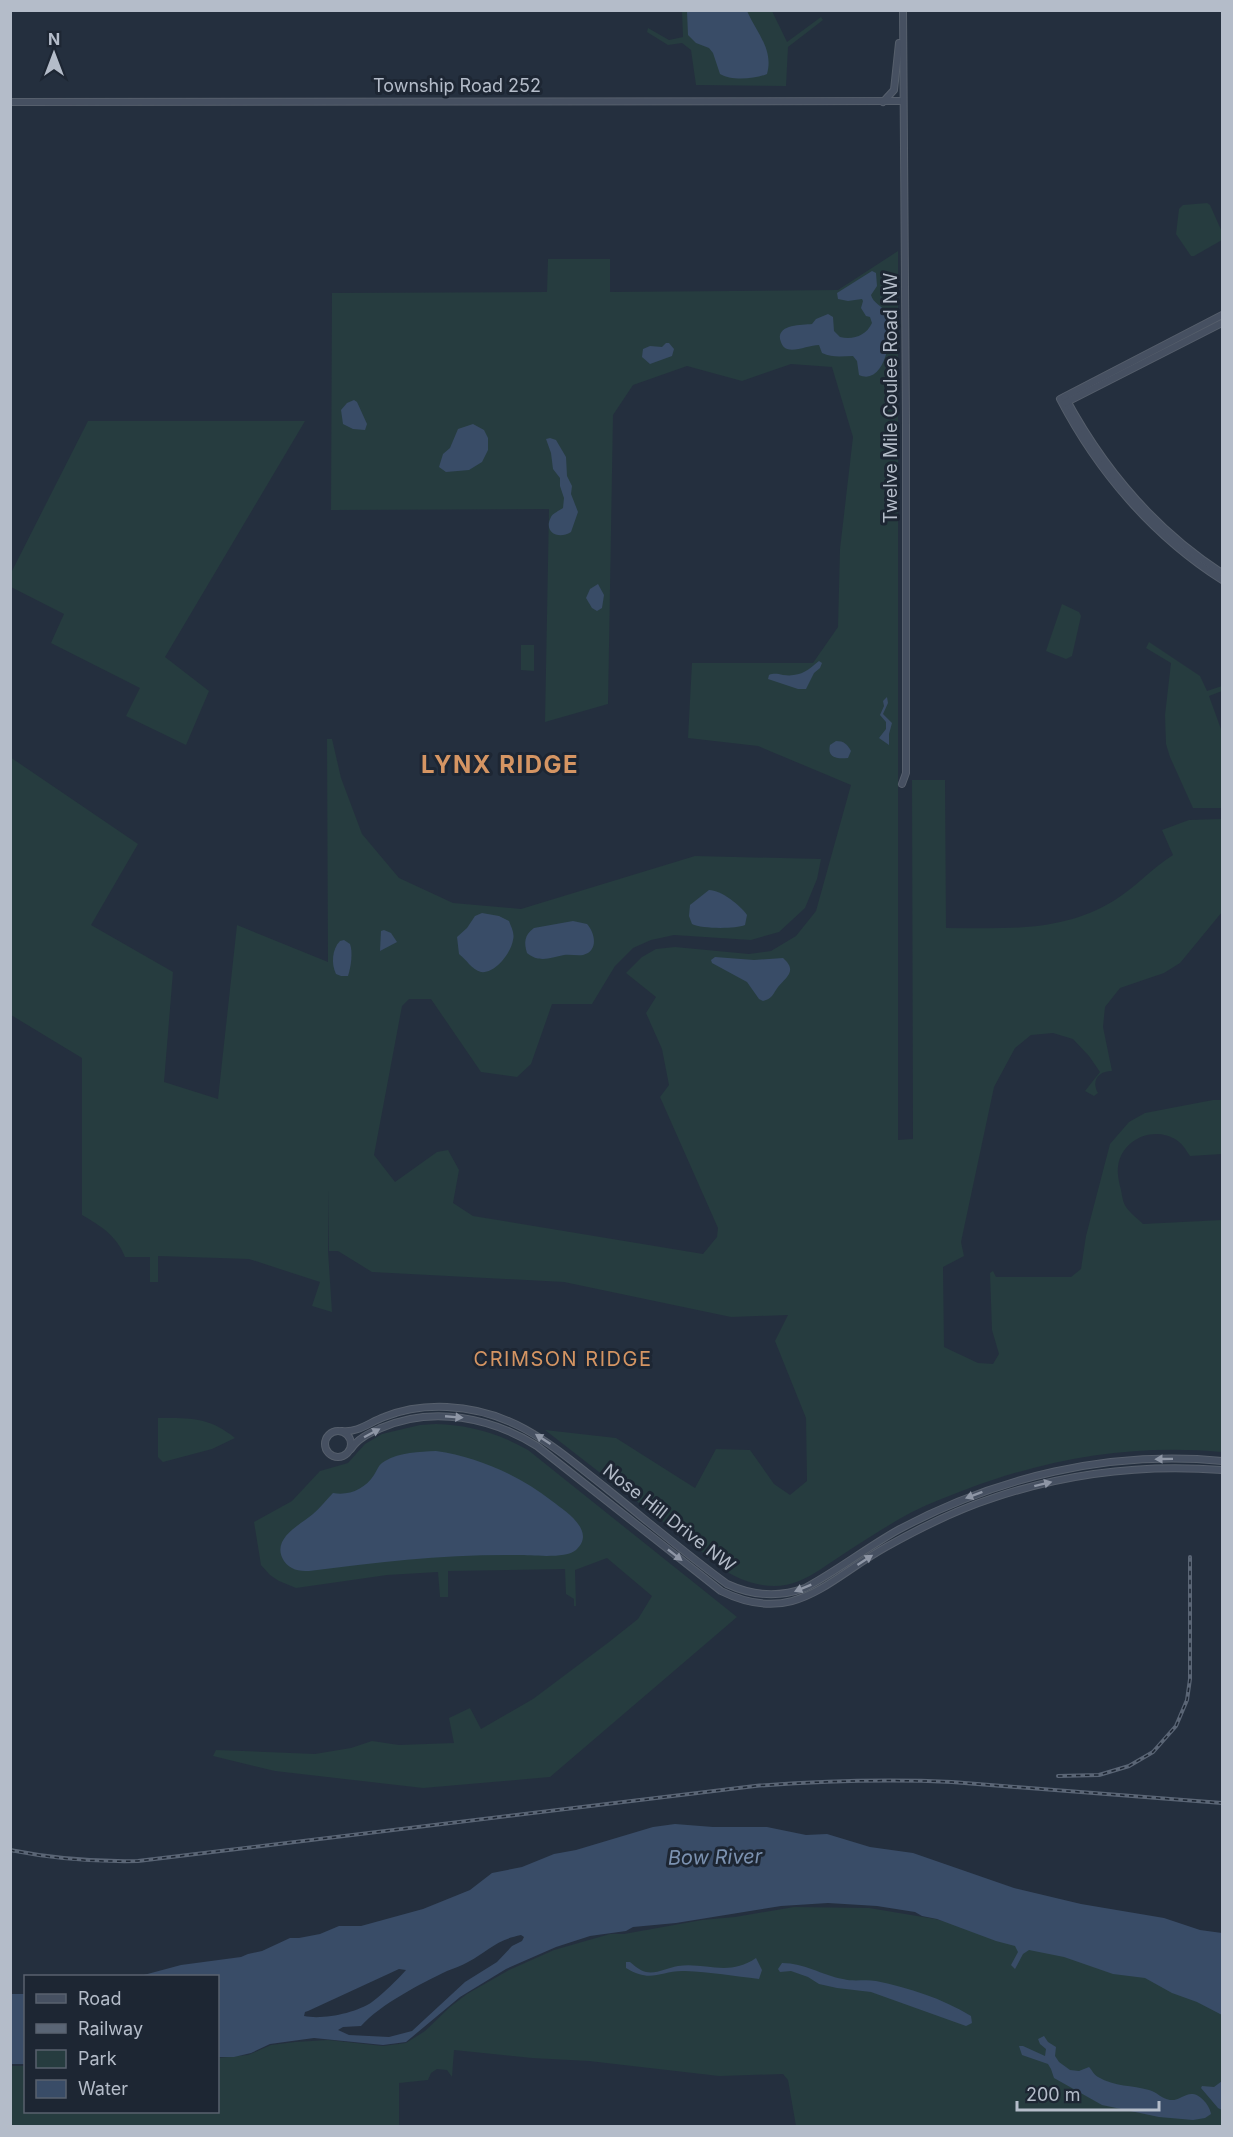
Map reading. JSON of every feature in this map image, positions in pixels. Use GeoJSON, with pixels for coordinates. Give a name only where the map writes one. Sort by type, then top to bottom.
{"type":"FeatureCollection","features":[{"type":"Feature","properties":{"kind":"street","name":"Twelve Mile Coulee Road NW"},"geometry":{"type":"LineString","coordinates":[[902,784],[906,773],[903,13]]}},
{"type":"Feature","properties":{"kind":"street"},"geometry":{"type":"LineString","coordinates":[[883,102],[894,90],[903,13]]}},
{"type":"Feature","properties":{"kind":"street","name":"Township Road 252"},"geometry":{"type":"LineString","coordinates":[[10,102],[903,101]]}},
{"type":"Feature","properties":{"kind":"street"},"geometry":{"type":"LineString","coordinates":[[1064,401],[1222,315]]}},
{"type":"Feature","properties":{"kind":"street"},"geometry":{"type":"LineString","coordinates":[[1064,401],[1222,323]]}},
{"type":"Feature","properties":{"kind":"street"},"geometry":{"type":"LineString","coordinates":[[1064,401],[1130,494],[1171,534],[1222,573]]}},
{"type":"Feature","properties":{"kind":"street"},"geometry":{"type":"LineString","coordinates":[[1064,401],[1097,460],[1132,504],[1162,534],[1222,579]]}},
{"type":"Feature","properties":{"kind":"street","name":"Nose Hill Drive NW"},"geometry":{"type":"LineString","coordinates":[[342,1431],[354,1432],[378,1419],[405,1410],[432,1407],[475,1410],[522,1426],[547,1441],[728,1584],[747,1592],[772,1595],[805,1588],[915,1521],[975,1495],[1019,1480],[1065,1469],[1113,1462],[1171,1459],[1222,1461]]}},
{"type":"Feature","properties":{"kind":"street","name":"Nose Hill Drive NW"},"geometry":{"type":"LineString","coordinates":[[351,1449],[361,1438],[384,1426],[433,1416],[479,1421],[518,1434],[537,1446],[721,1591],[746,1601],[768,1604],[806,1597],[884,1548],[929,1524],[970,1506],[1022,1489],[1074,1477],[1120,1470],[1174,1468],[1222,1470]]}},
{"type":"Feature","properties":{"kind":"street"},"geometry":{"type":"LineString","coordinates":[[518,1434],[522,1426]]}},
{"type":"Feature","properties":{"kind":"street"},"geometry":{"type":"LineString","coordinates":[[342,1431],[349,1437],[351,1449],[342,1458],[334,1457],[328,1452],[327,1437],[334,1432],[342,1431]]}},
{"type":"Feature","properties":{"kind":"green space"},"geometry":{"type":"Polygon","coordinates":[[[682,11],[772,11],[787,42],[821,17],[823,20],[788,47],[786,86],[696,85],[691,50],[682,43],[668,45],[647,32],[648,28],[669,40],[683,37],[682,11]]]}},
{"type":"Feature","properties":{"kind":"green space"},"geometry":{"type":"Polygon","coordinates":[[[1207,203],[1222,232],[1222,240],[1191,256],[1176,234],[1179,209],[1183,205],[1207,203]]]}},
{"type":"Feature","properties":{"kind":"green space"},"geometry":{"type":"Polygon","coordinates":[[[898,251],[898,1140],[913,1139],[912,780],[945,780],[946,928],[1033,926],[1075,918],[1095,911],[1123,895],[1173,855],[1162,830],[1189,820],[1222,819],[1222,912],[1180,963],[1164,973],[1120,988],[1105,1007],[1103,1027],[1112,1071],[1107,1071],[1097,1078],[1095,1084],[1098,1093],[1094,1096],[1085,1091],[1100,1072],[1089,1056],[1073,1039],[1053,1033],[1031,1035],[1015,1048],[994,1087],[961,1242],[964,1256],[943,1267],[944,1347],[978,1363],[993,1364],[999,1354],[992,1330],[990,1273],[993,1271],[996,1277],[1071,1277],[1081,1269],[1086,1236],[1110,1144],[1129,1122],[1145,1113],[1221,1100],[1222,1094],[1222,1154],[1190,1156],[1175,1139],[1166,1135],[1148,1135],[1139,1138],[1125,1149],[1120,1158],[1118,1170],[1125,1205],[1143,1224],[1222,1220],[1222,1452],[1157,1450],[1125,1452],[1061,1462],[998,1478],[912,1512],[816,1573],[790,1584],[772,1586],[746,1581],[729,1573],[545,1430],[616,1438],[695,1488],[716,1449],[750,1450],[774,1484],[790,1495],[807,1481],[806,1418],[775,1341],[788,1315],[731,1317],[564,1282],[372,1272],[338,1251],[329,1251],[329,1189],[328,1251],[332,1312],[312,1306],[320,1282],[249,1259],[158,1256],[158,1282],[150,1282],[150,1257],[125,1257],[113,1237],[82,1215],[82,1058],[11,1015],[10,757],[138,844],[91,925],[173,972],[164,1082],[218,1099],[237,925],[328,962],[327,739],[332,739],[341,778],[362,834],[399,878],[453,903],[521,909],[695,856],[821,859],[817,879],[805,908],[779,932],[751,940],[674,935],[651,940],[633,948],[615,966],[592,1004],[552,1004],[531,1064],[517,1077],[481,1072],[431,999],[409,999],[402,1006],[374,1155],[395,1182],[437,1152],[448,1150],[459,1170],[453,1203],[473,1216],[703,1254],[717,1237],[718,1228],[660,1097],[669,1085],[662,1049],[646,1013],[656,997],[626,973],[642,957],[656,949],[675,947],[749,954],[771,951],[796,936],[816,911],[851,785],[758,746],[688,738],[692,663],[813,663],[838,627],[840,549],[853,437],[832,367],[791,364],[742,381],[687,366],[633,385],[613,415],[608,704],[545,722],[549,509],[331,510],[332,293],[547,292],[548,259],[610,259],[610,292],[838,290],[898,251]]]}},
{"type":"Feature","properties":{"kind":"green space"},"geometry":{"type":"Polygon","coordinates":[[[88,421],[305,421],[165,657],[209,691],[186,745],[126,716],[140,688],[51,643],[64,614],[11,587],[11,573],[88,421]]]}},
{"type":"Feature","properties":{"kind":"green space"},"geometry":{"type":"Polygon","coordinates":[[[1062,604],[1079,612],[1081,616],[1072,656],[1066,659],[1046,651],[1062,604]]]}},
{"type":"Feature","properties":{"kind":"green space"},"geometry":{"type":"Polygon","coordinates":[[[1149,642],[1200,676],[1207,691],[1222,686],[1222,691],[1209,696],[1222,732],[1222,808],[1193,808],[1170,757],[1166,744],[1165,715],[1171,663],[1146,648],[1149,642]]]}},
{"type":"Feature","properties":{"kind":"green space"},"geometry":{"type":"Polygon","coordinates":[[[521,645],[534,645],[534,671],[521,670],[521,645]]]}},
{"type":"Feature","properties":{"kind":"green space"},"geometry":{"type":"Polygon","coordinates":[[[158,1418],[208,1422],[235,1438],[212,1449],[163,1462],[158,1457],[158,1418]]]}},
{"type":"Feature","properties":{"kind":"green space"},"geometry":{"type":"Polygon","coordinates":[[[436,1424],[483,1431],[528,1450],[737,1617],[550,1777],[423,1788],[275,1771],[213,1756],[216,1750],[315,1754],[351,1748],[372,1741],[399,1745],[454,1743],[449,1718],[470,1708],[481,1729],[533,1699],[638,1619],[652,1596],[607,1558],[575,1570],[576,1606],[574,1606],[574,1599],[566,1594],[565,1569],[448,1571],[448,1597],[440,1597],[438,1572],[387,1575],[296,1588],[279,1581],[261,1565],[254,1522],[292,1501],[320,1471],[348,1463],[365,1444],[382,1434],[420,1425],[436,1424]]]}},
{"type":"Feature","properties":{"kind":"green space"},"geometry":{"type":"Polygon","coordinates":[[[794,1907],[869,1908],[935,1919],[1149,1974],[1222,2012],[1222,2126],[796,2126],[788,2080],[783,2074],[719,2076],[589,2061],[454,2050],[452,2077],[447,2070],[437,2069],[431,2073],[428,2080],[399,2083],[399,2126],[11,2126],[10,2066],[24,2066],[24,2113],[219,2113],[219,2058],[248,2055],[271,2045],[295,2042],[328,2040],[383,2046],[406,2043],[425,2031],[467,1994],[509,1970],[554,1950],[610,1934],[624,1934],[702,1920],[794,1907]]]}},
{"type":"Feature","properties":{"kind":"water"},"geometry":{"type":"Polygon","coordinates":[[[687,11],[747,11],[766,49],[769,65],[767,74],[756,77],[730,78],[720,74],[709,48],[696,43],[688,35],[687,11]]]}},
{"type":"Feature","properties":{"kind":"water"},"geometry":{"type":"Polygon","coordinates":[[[872,271],[876,273],[877,286],[871,295],[886,312],[889,320],[889,343],[882,365],[876,373],[868,376],[859,375],[857,361],[853,356],[826,355],[822,353],[819,345],[792,350],[783,346],[780,334],[783,330],[792,326],[812,324],[816,319],[828,314],[833,317],[834,331],[840,337],[850,338],[863,334],[872,323],[870,317],[866,316],[861,308],[862,299],[848,301],[838,299],[837,293],[872,271]]]}},
{"type":"Feature","properties":{"kind":"water"},"geometry":{"type":"Polygon","coordinates":[[[666,343],[674,349],[672,356],[650,364],[642,357],[643,349],[650,346],[662,347],[666,343]]]}},
{"type":"Feature","properties":{"kind":"water"},"geometry":{"type":"Polygon","coordinates":[[[354,400],[367,424],[365,430],[353,429],[343,424],[341,410],[347,403],[354,400]]]}},
{"type":"Feature","properties":{"kind":"water"},"geometry":{"type":"Polygon","coordinates":[[[473,424],[484,430],[488,438],[488,450],[482,462],[469,470],[446,472],[439,467],[443,454],[450,448],[458,429],[473,424]]]}},
{"type":"Feature","properties":{"kind":"water"},"geometry":{"type":"Polygon","coordinates":[[[546,439],[556,440],[566,457],[567,476],[572,486],[571,494],[578,512],[571,532],[561,535],[553,533],[549,527],[552,516],[563,508],[564,498],[560,478],[553,469],[546,439]]]}},
{"type":"Feature","properties":{"kind":"water"},"geometry":{"type":"Polygon","coordinates":[[[598,584],[604,595],[602,608],[597,611],[592,608],[586,598],[590,589],[598,584]]]}},
{"type":"Feature","properties":{"kind":"water"},"geometry":{"type":"Polygon","coordinates":[[[819,661],[822,663],[820,668],[814,673],[806,689],[798,689],[768,679],[769,675],[773,674],[799,674],[819,661]]]}},
{"type":"Feature","properties":{"kind":"water"},"geometry":{"type":"Polygon","coordinates":[[[887,697],[888,703],[883,714],[892,723],[889,745],[879,738],[886,729],[886,722],[880,715],[884,706],[883,701],[887,697]]]}},
{"type":"Feature","properties":{"kind":"water"},"geometry":{"type":"Polygon","coordinates":[[[836,741],[848,746],[851,751],[848,758],[837,758],[831,755],[830,745],[836,741]]]}},
{"type":"Feature","properties":{"kind":"water"},"geometry":{"type":"Polygon","coordinates":[[[709,890],[724,895],[740,907],[747,915],[745,925],[719,928],[692,924],[689,916],[690,905],[709,890]]]}},
{"type":"Feature","properties":{"kind":"water"},"geometry":{"type":"Polygon","coordinates":[[[482,913],[499,916],[509,921],[513,937],[512,945],[502,962],[486,972],[472,967],[459,954],[457,937],[475,916],[482,913]]]}},
{"type":"Feature","properties":{"kind":"water"},"geometry":{"type":"Polygon","coordinates":[[[573,921],[587,924],[592,932],[594,941],[592,950],[588,953],[545,959],[536,958],[527,953],[526,939],[528,933],[534,928],[573,921]]]}},
{"type":"Feature","properties":{"kind":"water"},"geometry":{"type":"Polygon","coordinates":[[[381,931],[391,933],[397,942],[380,951],[381,931]]]}},
{"type":"Feature","properties":{"kind":"water"},"geometry":{"type":"Polygon","coordinates":[[[344,940],[350,944],[351,951],[348,976],[336,974],[333,966],[335,948],[340,941],[344,940]]]}},
{"type":"Feature","properties":{"kind":"water"},"geometry":{"type":"Polygon","coordinates":[[[715,957],[754,960],[783,958],[790,970],[772,996],[763,1001],[747,982],[712,963],[711,960],[715,957]]]}},
{"type":"Feature","properties":{"kind":"water"},"geometry":{"type":"Polygon","coordinates":[[[436,1451],[482,1463],[525,1483],[558,1505],[577,1522],[583,1536],[582,1543],[571,1553],[557,1556],[439,1557],[309,1571],[295,1569],[284,1561],[281,1546],[288,1533],[316,1512],[333,1493],[351,1492],[361,1488],[381,1464],[391,1458],[410,1453],[436,1451]]]}},
{"type":"Feature","properties":{"kind":"water","name":"Bow River"},"geometry":{"type":"Polygon","coordinates":[[[675,1824],[767,1827],[806,1835],[827,1834],[870,1847],[913,1853],[1014,1888],[1081,1904],[1164,1918],[1200,1930],[1222,1933],[1222,2015],[1197,2002],[1172,1993],[1145,1978],[1113,1974],[1064,1957],[1029,1950],[1023,1954],[1015,1969],[1011,1965],[1018,1952],[1015,1946],[915,1912],[877,1906],[828,1903],[781,1906],[676,1923],[633,1927],[626,1931],[590,1936],[556,1947],[506,1969],[460,1997],[406,2042],[383,2045],[314,2038],[270,2044],[251,2053],[234,2057],[219,2057],[219,1975],[144,1975],[181,1965],[241,1957],[262,1951],[290,1938],[320,1934],[339,1926],[361,1926],[423,1909],[470,1890],[492,1873],[522,1867],[554,1854],[576,1850],[653,1827],[675,1824]],[[521,1935],[512,1937],[413,1988],[379,2010],[361,2026],[343,2027],[338,2030],[349,2035],[389,2037],[412,2031],[465,1982],[497,1962],[524,1937],[521,1935]],[[399,1969],[305,2012],[304,2016],[330,2016],[365,2006],[381,1995],[406,1970],[399,1969]]]}},
{"type":"Feature","properties":{"kind":"water"},"geometry":{"type":"Polygon","coordinates":[[[756,1958],[762,1970],[759,1979],[685,1971],[650,1976],[635,1973],[626,1968],[626,1962],[630,1962],[646,1972],[658,1972],[688,1965],[727,1968],[746,1964],[756,1958]]]}},
{"type":"Feature","properties":{"kind":"water"},"geometry":{"type":"Polygon","coordinates":[[[782,1963],[798,1965],[847,1980],[876,1981],[913,1990],[971,2016],[972,2023],[966,2026],[871,1992],[837,1988],[819,1984],[791,1971],[780,1972],[778,1969],[782,1963]]]}},
{"type":"Feature","properties":{"kind":"water"},"geometry":{"type":"Polygon","coordinates":[[[10,1994],[24,1994],[24,2064],[11,2064],[10,1994]]]}},
{"type":"Feature","properties":{"kind":"water"},"geometry":{"type":"Polygon","coordinates":[[[1044,2036],[1056,2047],[1055,2056],[1059,2062],[1070,2070],[1079,2071],[1089,2067],[1104,2080],[1149,2090],[1170,2100],[1190,2094],[1196,2095],[1205,2101],[1211,2114],[1205,2118],[1193,2120],[1159,2117],[1102,2105],[1054,2078],[1048,2064],[1022,2055],[1019,2046],[1045,2056],[1046,2049],[1038,2039],[1044,2036]]]}},
{"type":"Feature","properties":{"kind":"water"},"geometry":{"type":"Polygon","coordinates":[[[1222,2081],[1222,2110],[1201,2088],[1202,2086],[1214,2087],[1222,2081]]]}},
{"type":"Feature","properties":{"kind":"railway"},"geometry":{"type":"LineString","coordinates":[[1058,1776],[1099,1775],[1129,1766],[1153,1752],[1176,1726],[1187,1700],[1190,1679],[1190,1557]]}},
{"type":"Feature","properties":{"kind":"railway"},"geometry":{"type":"LineString","coordinates":[[10,1850],[74,1859],[138,1861],[755,1786],[829,1782],[952,1782],[1222,1803]]}},
{"type":"Feature","properties":{"kind":"district","name":"LYNX RIDGE"},"geometry":{"type":"Point","coordinates":[500,765]}},
{"type":"Feature","properties":{"kind":"district","name":"CRIMSON RIDGE"},"geometry":{"type":"Point","coordinates":[563,1359]}}]}
